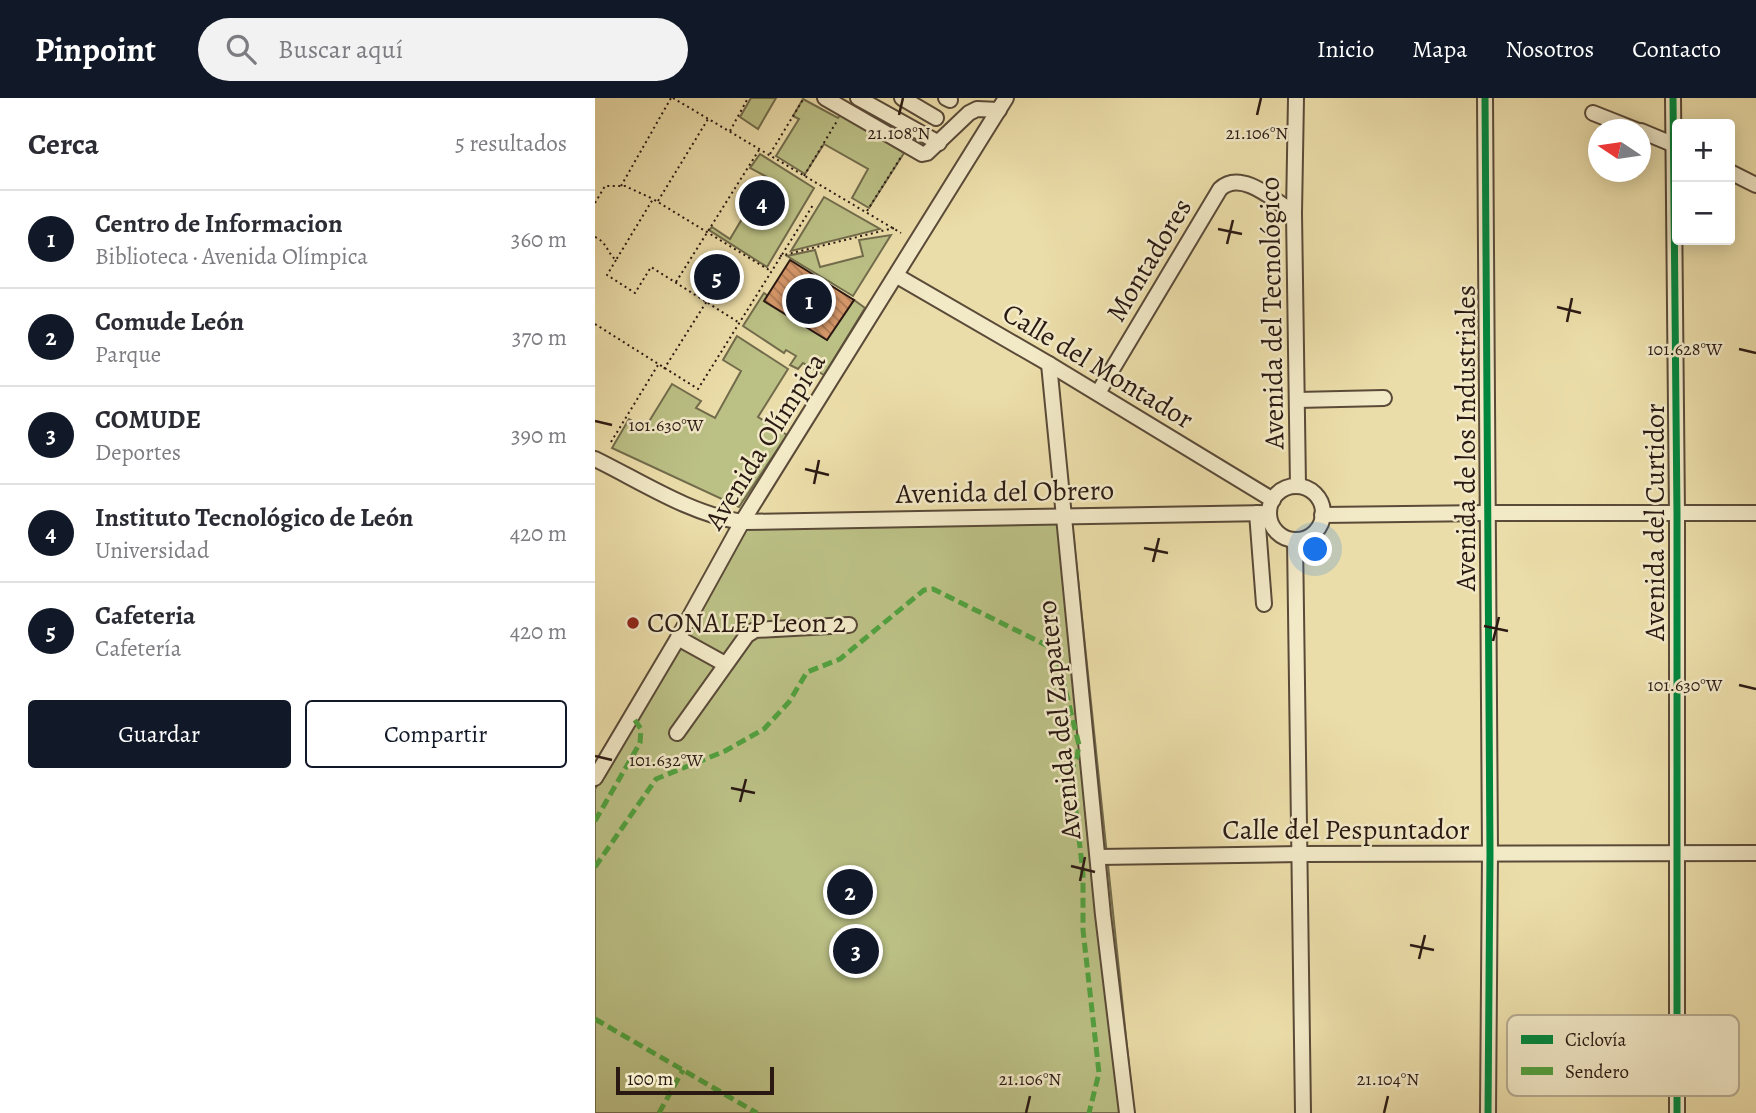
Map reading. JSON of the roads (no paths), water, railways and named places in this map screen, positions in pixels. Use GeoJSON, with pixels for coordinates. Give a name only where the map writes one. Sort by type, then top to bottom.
{"type":"FeatureCollection","features":[{"type":"Feature","properties":{"kind":"street"},"geometry":{"type":"LineString","coordinates":[[825,98],[922,154],[939,143],[969,113],[1002,104]]}},
{"type":"Feature","properties":{"kind":"street"},"geometry":{"type":"LineString","coordinates":[[858,98],[939,143]]}},
{"type":"Feature","properties":{"kind":"street"},"geometry":{"type":"LineString","coordinates":[[902,98],[936,118]]}},
{"type":"Feature","properties":{"kind":"street","name":"Avenida del Tecnológico"},"geometry":{"type":"LineString","coordinates":[[1296,98],[1294,213],[1298,486]]}},
{"type":"Feature","properties":{"kind":"street","name":"Avenida de los Industriales"},"geometry":{"type":"LineString","coordinates":[[1485,98],[1490,853],[1488,1113]]}},
{"type":"Feature","properties":{"kind":"street","name":"Avenida del Curtidor"},"geometry":{"type":"LineString","coordinates":[[1673,98],[1674,119]]}},
{"type":"Feature","properties":{"kind":"street","name":"Avenida Olímpica"},"geometry":{"type":"LineString","coordinates":[[597,769],[678,638],[742,522],[1002,104]]}},
{"type":"Feature","properties":{"kind":"street"},"geometry":{"type":"LineString","coordinates":[[1593,113],[1608,119]]}},
{"type":"Feature","properties":{"kind":"street"},"geometry":{"type":"LineString","coordinates":[[1651,135],[1672,144]]}},
{"type":"Feature","properties":{"kind":"street"},"geometry":{"type":"LineString","coordinates":[[1735,174],[1756,185]]}},
{"type":"Feature","properties":{"kind":"street","name":"Montadores"},"geometry":{"type":"LineString","coordinates":[[1098,393],[1226,183],[1240,181],[1294,213]]}},
{"type":"Feature","properties":{"kind":"street","name":"Avenida del Curtidor"},"geometry":{"type":"LineString","coordinates":[[1675,182],[1678,1015]]}},
{"type":"Feature","properties":{"kind":"street","name":"Calle del Montador"},"geometry":{"type":"LineString","coordinates":[[897,276],[1098,393],[1266,509]]}},
{"type":"Feature","properties":{"kind":"street","name":"Avenida del Zapatero"},"geometry":{"type":"LineString","coordinates":[[1049,364],[1098,857],[1127,1113]]}},
{"type":"Feature","properties":{"kind":"street"},"geometry":{"type":"LineString","coordinates":[[1297,400],[1384,398]]}},
{"type":"Feature","properties":{"kind":"street","name":"Avenida del Obrero"},"geometry":{"type":"LineString","coordinates":[[595,459],[710,515],[742,522],[1266,509],[1279,492],[1298,486]]}},
{"type":"Feature","properties":{"kind":"street"},"geometry":{"type":"LineString","coordinates":[[1266,509],[1270,522],[1280,535],[1295,540],[1311,536],[1317,530],[1322,515],[1319,499],[1298,486]]}},
{"type":"Feature","properties":{"kind":"street"},"geometry":{"type":"LineString","coordinates":[[1264,604],[1266,509]]}},
{"type":"Feature","properties":{"kind":"street"},"geometry":{"type":"LineString","coordinates":[[1322,515],[1756,513]]}},
{"type":"Feature","properties":{"kind":"street"},"geometry":{"type":"LineString","coordinates":[[1295,540],[1303,1113]]}},
{"type":"Feature","properties":{"kind":"street"},"geometry":{"type":"LineString","coordinates":[[677,733],[740,643],[755,631],[849,625]]}},
{"type":"Feature","properties":{"kind":"street"},"geometry":{"type":"LineString","coordinates":[[678,638],[725,664]]}},
{"type":"Feature","properties":{"kind":"street","name":"Calle del Pespuntador"},"geometry":{"type":"LineString","coordinates":[[1098,857],[1756,853]]}},
{"type":"Feature","properties":{"kind":"place","name":"Instituto Tecnológico de León"},"geometry":{"type":"Point","coordinates":[762,203]}},
{"type":"Feature","properties":{"kind":"place","name":"Cafeteria"},"geometry":{"type":"Point","coordinates":[717,277]}},
{"type":"Feature","properties":{"kind":"place","name":"Centro de Informacion"},"geometry":{"type":"Point","coordinates":[809,301]}},
{"type":"Feature","properties":{"kind":"place","name":"CONALEP Leon 2"},"geometry":{"type":"Point","coordinates":[633,623]}},
{"type":"Feature","properties":{"kind":"place","name":"Comude León"},"geometry":{"type":"Point","coordinates":[850,892]}},
{"type":"Feature","properties":{"kind":"place","name":"COMUDE"},"geometry":{"type":"Point","coordinates":[856,951]}}]}
